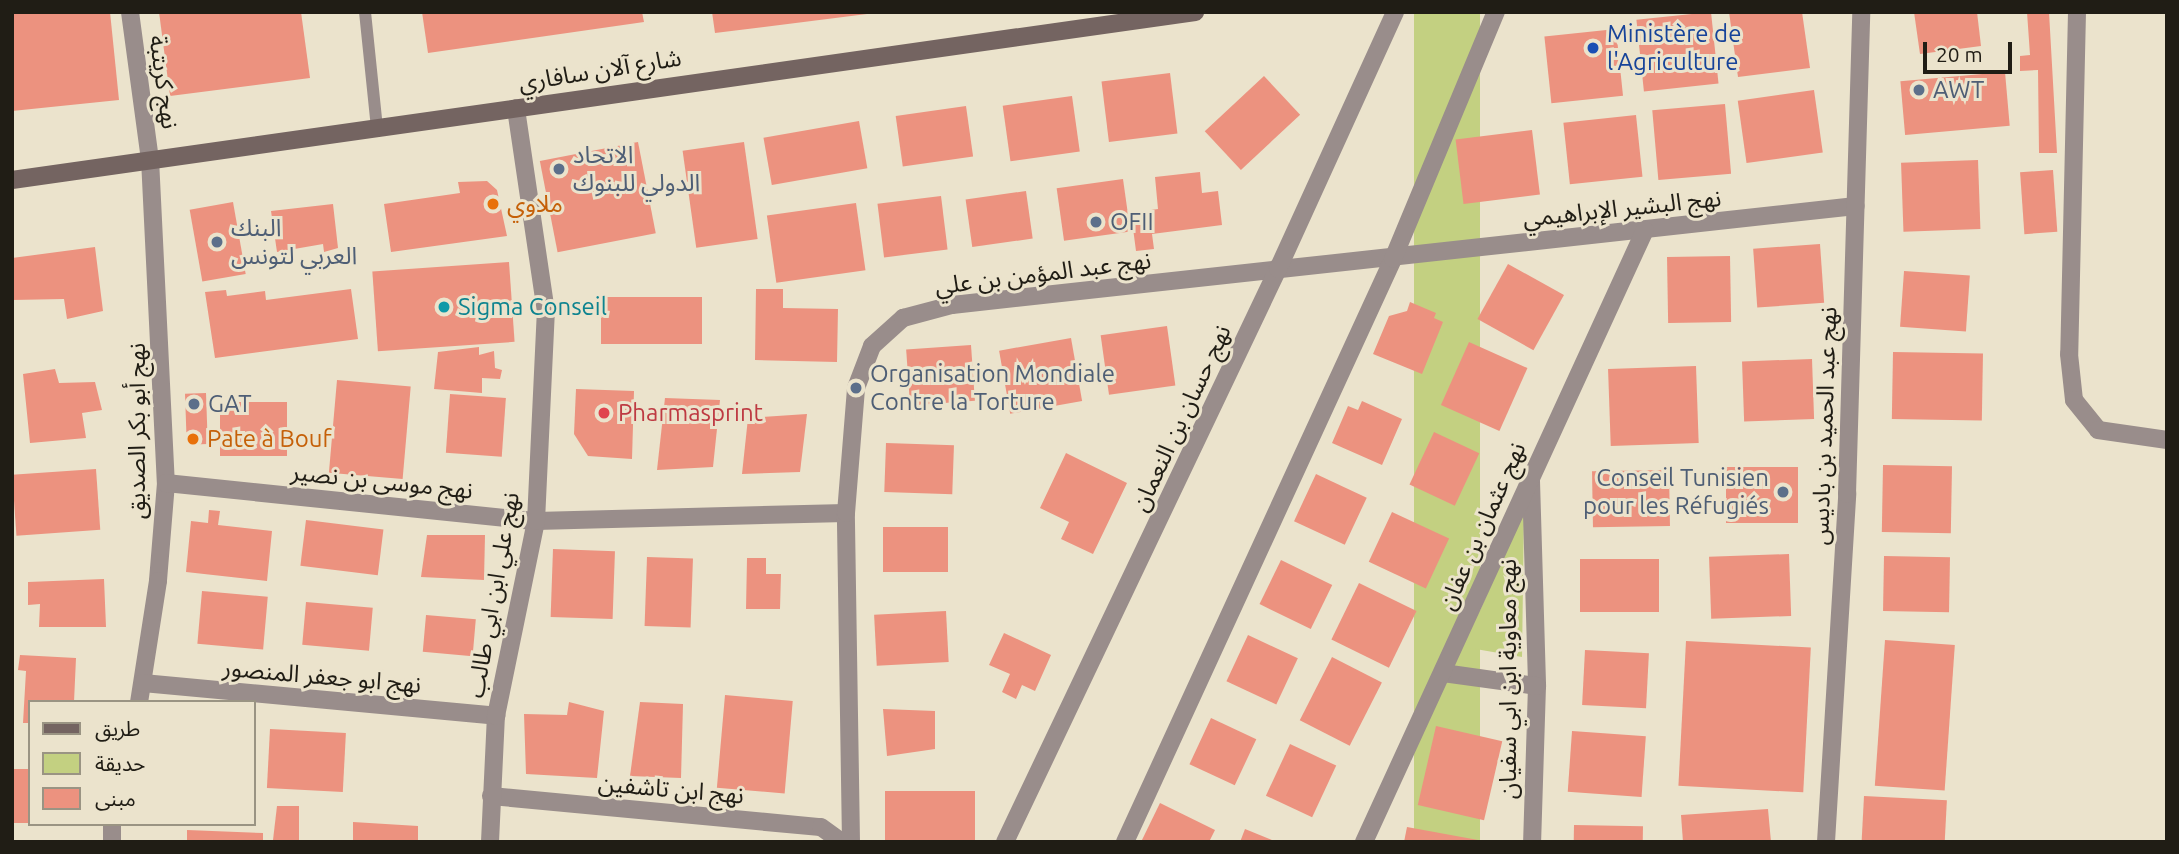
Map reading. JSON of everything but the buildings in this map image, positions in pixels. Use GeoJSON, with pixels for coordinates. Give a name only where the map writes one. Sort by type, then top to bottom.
{"type":"FeatureCollection","features":[{"type":"Feature","properties":{"kind":"street","name":"نهج كريتبة"},"geometry":{"type":"LineString","coordinates":[[130,12],[150,159]]}},
{"type":"Feature","properties":{"kind":"street","name":"شارع آلان سافاري"},"geometry":{"type":"LineString","coordinates":[[12,180],[1195,12]]}},
{"type":"Feature","properties":{"kind":"street","name":"نهج حسان بن النعمان"},"geometry":{"type":"LineString","coordinates":[[1005,842],[1278,269],[1395,12]]}},
{"type":"Feature","properties":{"kind":"street"},"geometry":{"type":"LineString","coordinates":[[1125,842],[1393,259],[1496,12]]}},
{"type":"Feature","properties":{"kind":"street","name":"نهج عبد الحميد بن باديس"},"geometry":{"type":"LineString","coordinates":[[1826,842],[1839,665],[1861,12]]}},
{"type":"Feature","properties":{"kind":"street"},"geometry":{"type":"LineString","coordinates":[[2077,12],[2069,354],[2074,400],[2082,416],[2098,430],[2167,440]]}},
{"type":"Feature","properties":{"kind":"street","name":"نهج علي ابن ابي طالب"},"geometry":{"type":"LineString","coordinates":[[489,842],[496,716],[536,521],[546,312],[516,108]]}},
{"type":"Feature","properties":{"kind":"street","name":"نهج أبو بكر الصديق"},"geometry":{"type":"LineString","coordinates":[[139,700],[166,483],[150,159]]}},
{"type":"Feature","properties":{"kind":"street","name":"نهج البشير الإبراهيمي"},"geometry":{"type":"LineString","coordinates":[[1393,259],[1856,206]]}},
{"type":"Feature","properties":{"kind":"street","name":"نهج عثمان بن عفان"},"geometry":{"type":"LineString","coordinates":[[1364,842],[1645,230]]}},
{"type":"Feature","properties":{"kind":"street","name":"نهج عبد المؤمن بن علي"},"geometry":{"type":"LineString","coordinates":[[851,842],[846,513],[856,388],[872,346],[903,318],[952,305],[1393,259]]}},
{"type":"Feature","properties":{"kind":"street","name":"نهج معاوية ابن ابي سفيان"},"geometry":{"type":"LineString","coordinates":[[1531,474],[1537,686],[1532,842]]}},
{"type":"Feature","properties":{"kind":"street","name":"نهج موسى بن نصير"},"geometry":{"type":"LineString","coordinates":[[166,483],[536,521],[846,513]]}},
{"type":"Feature","properties":{"kind":"street"},"geometry":{"type":"LineString","coordinates":[[1443,673],[1537,686]]}},
{"type":"Feature","properties":{"kind":"street","name":"نهج ابو جعفر المنصور"},"geometry":{"type":"LineString","coordinates":[[143,684],[496,716]]}},
{"type":"Feature","properties":{"kind":"street","name":"نهج ابن تاشفين"},"geometry":{"type":"LineString","coordinates":[[491,796],[821,827],[842,842]]}},
{"type":"Feature","properties":{"kind":"lane"},"geometry":{"type":"LineString","coordinates":[[365,12],[377,128]]}},
{"type":"Feature","properties":{"kind":"green space"},"geometry":{"type":"Polygon","coordinates":[[[1414,12],[1480,12],[1480,842],[1414,842],[1414,12]]]}},
{"type":"Feature","properties":{"kind":"green space"},"geometry":{"type":"Polygon","coordinates":[[[1524,510],[1522,657],[1464,647],[1524,510]]]}},
{"type":"Feature","properties":{"kind":"place","name":"Ministère de l'Agriculture"},"geometry":{"type":"Point","coordinates":[1593,48]}},
{"type":"Feature","properties":{"kind":"place","name":"AWT"},"geometry":{"type":"Point","coordinates":[1919,90]}},
{"type":"Feature","properties":{"kind":"place","name":"الاتحاد الدولي للبنوك"},"geometry":{"type":"Point","coordinates":[559,169]}},
{"type":"Feature","properties":{"kind":"place","name":"ملاوي"},"geometry":{"type":"Point","coordinates":[493,204]}},
{"type":"Feature","properties":{"kind":"place","name":"OFII"},"geometry":{"type":"Point","coordinates":[1096,222]}},
{"type":"Feature","properties":{"kind":"place","name":"البنك العربي لتونس"},"geometry":{"type":"Point","coordinates":[217,242]}},
{"type":"Feature","properties":{"kind":"place","name":"Sigma Conseil"},"geometry":{"type":"Point","coordinates":[444,307]}},
{"type":"Feature","properties":{"kind":"place","name":"Organisation Mondiale Contre la Torture"},"geometry":{"type":"Point","coordinates":[856,388]}},
{"type":"Feature","properties":{"kind":"place","name":"GAT"},"geometry":{"type":"Point","coordinates":[194,404]}},
{"type":"Feature","properties":{"kind":"place","name":"Pharmasprint"},"geometry":{"type":"Point","coordinates":[604,413]}},
{"type":"Feature","properties":{"kind":"place","name":"Pate à Bouf"},"geometry":{"type":"Point","coordinates":[193,439]}},
{"type":"Feature","properties":{"kind":"place","name":"Conseil Tunisien pour les Réfugiés"},"geometry":{"type":"Point","coordinates":[1783,492]}}]}
